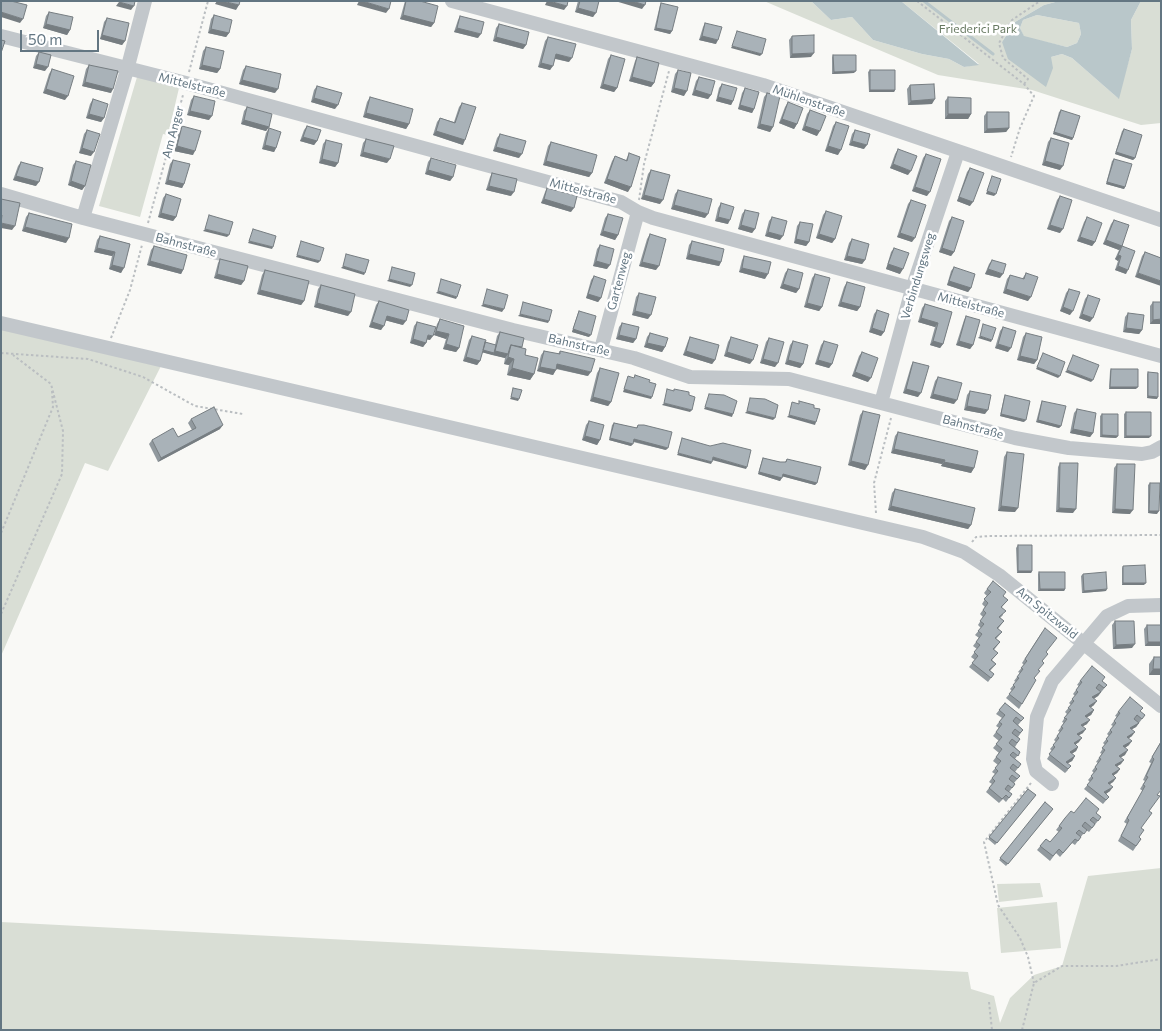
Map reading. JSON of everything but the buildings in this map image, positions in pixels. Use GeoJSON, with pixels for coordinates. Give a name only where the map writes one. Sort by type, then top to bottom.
{"type":"FeatureCollection","features":[{"type":"Feature","properties":{"kind":"street"},"geometry":{"type":"LineString","coordinates":[[83,218],[127,70],[145,1]]}},
{"type":"Feature","properties":{"kind":"street","name":"Mühlenstraße"},"geometry":{"type":"LineString","coordinates":[[452,1],[763,85],[1161,220]]}},
{"type":"Feature","properties":{"kind":"street","name":"Mittelstraße"},"geometry":{"type":"LineString","coordinates":[[1,36],[127,70],[186,83],[621,202],[638,212],[912,290],[1161,356]]}},
{"type":"Feature","properties":{"kind":"street","name":"Verbindungsweg"},"geometry":{"type":"LineString","coordinates":[[888,404],[912,290],[958,152]]}},
{"type":"Feature","properties":{"kind":"street","name":"Bahnstraße"},"geometry":{"type":"LineString","coordinates":[[1,194],[83,218],[513,330],[601,349],[690,377],[789,378],[1006,436],[1060,447],[1142,454],[1161,447]]}},
{"type":"Feature","properties":{"kind":"street","name":"Gartenweg"},"geometry":{"type":"LineString","coordinates":[[601,349],[638,212]]}},
{"type":"Feature","properties":{"kind":"street","name":"Am Spitzwald"},"geometry":{"type":"LineString","coordinates":[[1,324],[923,537],[964,552],[992,570],[1161,706]]}},
{"type":"Feature","properties":{"kind":"street"},"geometry":{"type":"LineString","coordinates":[[1052,784],[1039,774],[1033,760],[1034,728],[1040,706],[1055,676],[1103,619],[1117,610],[1134,605],[1161,605]]}},
{"type":"Feature","properties":{"kind":"path","name":"Am Anger"},"geometry":{"type":"LineString","coordinates":[[108,348],[130,290],[208,1]]}},
{"type":"Feature","properties":{"kind":"path"},"geometry":{"type":"LineString","coordinates":[[918,1],[1024,84],[1034,96],[1020,128],[1012,155],[1004,167]]}},
{"type":"Feature","properties":{"kind":"path"},"geometry":{"type":"LineString","coordinates":[[1024,84],[1028,79],[1002,58],[999,44],[1012,20],[1040,1]]}},
{"type":"Feature","properties":{"kind":"path"},"geometry":{"type":"LineString","coordinates":[[638,212],[644,164],[673,62]]}},
{"type":"Feature","properties":{"kind":"path"},"geometry":{"type":"LineString","coordinates":[[1,353],[88,360],[143,377],[195,406],[243,414]]}},
{"type":"Feature","properties":{"kind":"path"},"geometry":{"type":"LineString","coordinates":[[1,614],[62,474],[63,431],[51,384],[13,355]]}},
{"type":"Feature","properties":{"kind":"path"},"geometry":{"type":"LineString","coordinates":[[1,533],[53,406],[51,384]]}},
{"type":"Feature","properties":{"kind":"path"},"geometry":{"type":"LineString","coordinates":[[877,527],[874,483],[888,404]]}},
{"type":"Feature","properties":{"kind":"path"},"geometry":{"type":"LineString","coordinates":[[976,537],[1161,535]]}},
{"type":"Feature","properties":{"kind":"path"},"geometry":{"type":"LineString","coordinates":[[1022,1030],[1034,983],[1028,957],[1020,938],[998,905],[984,842],[1039,774]]}},
{"type":"Feature","properties":{"kind":"path"},"geometry":{"type":"LineString","coordinates":[[1034,983],[1062,966],[1116,966],[1161,959]]}},
{"type":"Feature","properties":{"kind":"path"},"geometry":{"type":"LineString","coordinates":[[989,1002],[992,1030]]}},
{"type":"Feature","properties":{"kind":"green space","name":"Friederici Park"},"geometry":{"type":"Polygon","coordinates":[[[764,1],[811,1],[831,20],[852,17],[873,40],[922,54],[949,59],[964,67],[979,64],[901,1],[1059,1],[1044,5],[1015,22],[1002,42],[1051,57],[1062,54],[1072,58],[1118,98],[1132,49],[1131,20],[1141,1],[1161,1],[1161,123],[1141,125],[1032,90],[938,75],[764,1]]]}},
{"type":"Feature","properties":{"kind":"green space"},"geometry":{"type":"Polygon","coordinates":[[[1037,15],[1079,23],[1081,34],[1077,43],[1067,47],[1024,37],[1020,28],[1023,20],[1037,15]]]}},
{"type":"Feature","properties":{"kind":"green space"},"geometry":{"type":"Polygon","coordinates":[[[137,77],[179,88],[168,135],[163,134],[140,217],[99,206],[137,77]]]}},
{"type":"Feature","properties":{"kind":"green space"},"geometry":{"type":"Polygon","coordinates":[[[1,329],[161,366],[108,471],[85,463],[1,656],[1,329]]]}},
{"type":"Feature","properties":{"kind":"green space"},"geometry":{"type":"Polygon","coordinates":[[[1161,868],[1161,1030],[1,1030],[1,922],[968,972],[971,989],[994,996],[1000,1023],[1010,998],[1034,975],[1062,966],[1088,876],[1161,868]]]}},
{"type":"Feature","properties":{"kind":"green space"},"geometry":{"type":"Polygon","coordinates":[[[1040,883],[1043,897],[999,902],[997,884],[1040,883]]]}},
{"type":"Feature","properties":{"kind":"green space"},"geometry":{"type":"Polygon","coordinates":[[[1057,902],[1061,948],[1001,953],[997,908],[1057,902]]]}},
{"type":"Feature","properties":{"kind":"shaded area"},"geometry":{"type":"Polygon","coordinates":[[[811,1],[901,1],[979,65],[964,67],[949,59],[922,54],[873,40],[852,17],[831,20],[811,1]]]}},
{"type":"Feature","properties":{"kind":"shaded area"},"geometry":{"type":"Polygon","coordinates":[[[1059,1],[1141,1],[1131,20],[1132,49],[1119,99],[1072,58],[1062,54],[1051,57],[1053,68],[1046,87],[1008,59],[1002,42],[1015,22],[1044,5],[1059,1]],[[1037,15],[1023,20],[1020,28],[1024,36],[1067,47],[1077,43],[1081,34],[1079,23],[1037,15]]]}},
{"type":"Feature","properties":{"kind":"waterway"},"geometry":{"type":"LineString","coordinates":[[924,1],[993,54]]}}]}
